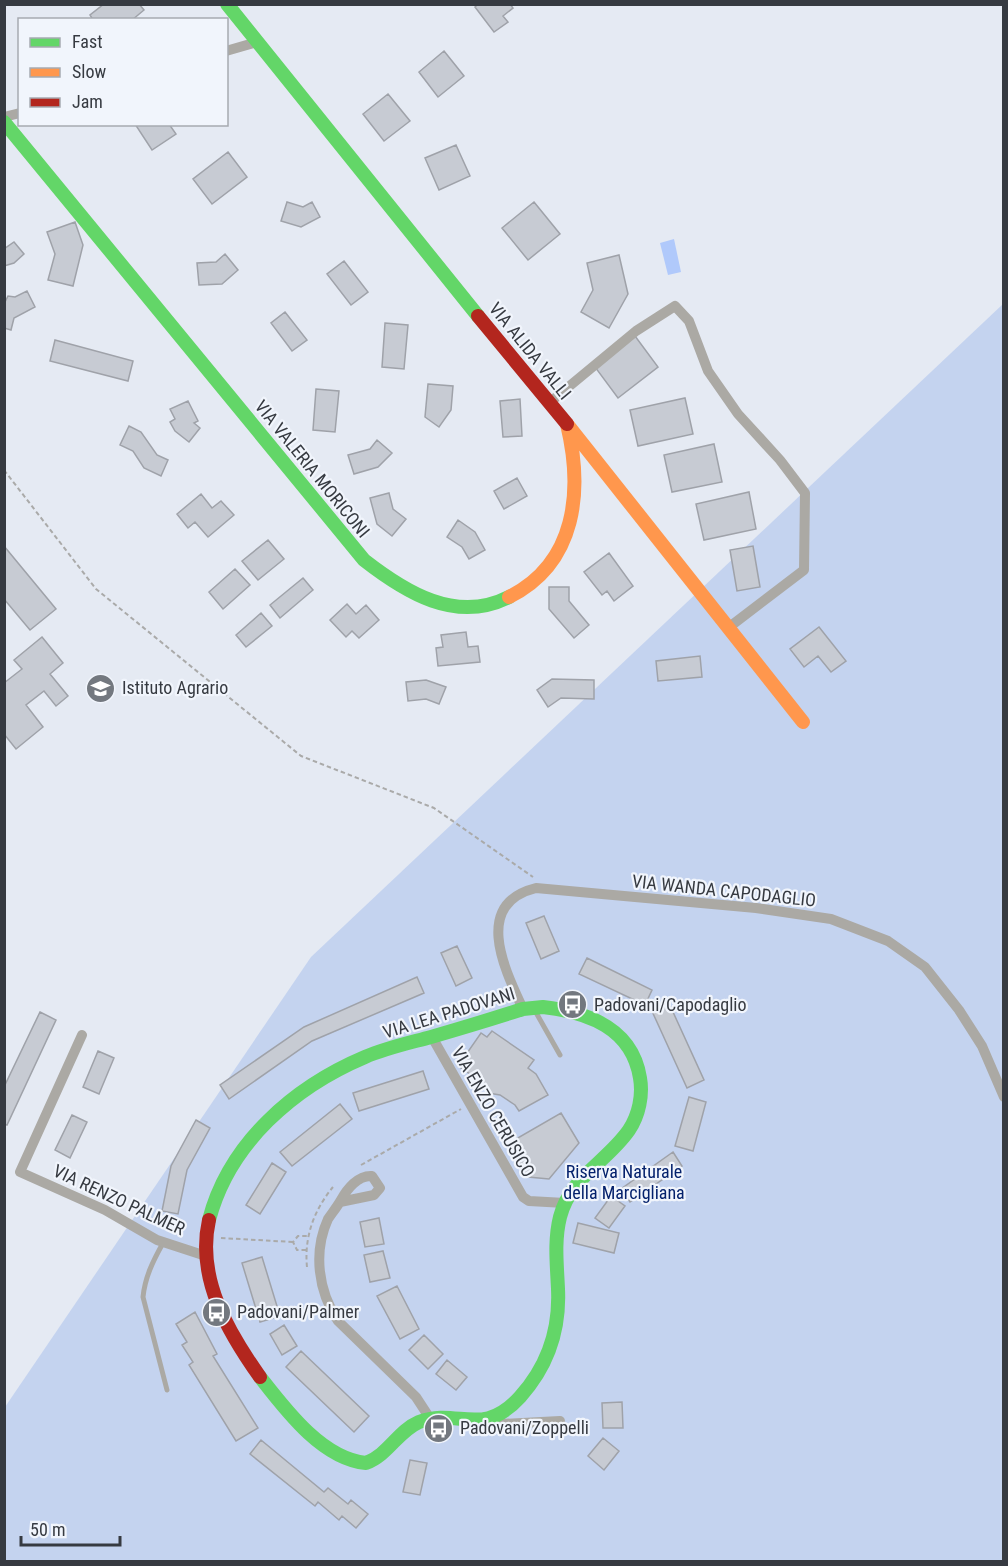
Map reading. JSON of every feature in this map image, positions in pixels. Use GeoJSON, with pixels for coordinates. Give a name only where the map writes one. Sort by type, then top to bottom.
{"type":"FeatureCollection","features":[{"type":"Feature","properties":{"kind":"street","name":"VIA ALIDA VALLI"},"geometry":{"type":"LineString","coordinates":[[227,4],[567,424],[803,722]]}},
{"type":"Feature","properties":{"kind":"street"},"geometry":{"type":"LineString","coordinates":[[228,50],[257,42]]}},
{"type":"Feature","properties":{"kind":"street","name":"VIA VALERIA MORICONI"},"geometry":{"type":"LineString","coordinates":[[4,122],[364,560],[399,588],[438,605],[480,608],[511,599],[538,577],[549,564],[565,536],[574,505],[576,468],[567,424]]}},
{"type":"Feature","properties":{"kind":"street"},"geometry":{"type":"LineString","coordinates":[[549,403],[636,331],[675,306],[689,321],[708,371],[738,414],[780,460],[805,493],[804,570],[728,628]]}},
{"type":"Feature","properties":{"kind":"street","name":"VIA WANDA CAPODAGLIO"},"geometry":{"type":"LineString","coordinates":[[528,1008],[500,955],[498,925],[506,908],[519,894],[536,888],[767,910],[831,920],[888,941],[925,967],[959,1010],[982,1046],[1004,1097]]}},
{"type":"Feature","properties":{"kind":"street","name":"VIA LEA PADOVANI"},"geometry":{"type":"LineString","coordinates":[[528,1008],[568,1009],[605,1022],[624,1038],[640,1068],[641,1093],[632,1125],[622,1138],[584,1174],[565,1203],[555,1245],[558,1314],[552,1343],[540,1370],[524,1393],[507,1410],[488,1420],[424,1420],[409,1426],[374,1462],[363,1464],[336,1453],[297,1419],[270,1390],[245,1355],[226,1321],[206,1256],[210,1218],[225,1176],[244,1144],[277,1110],[313,1083],[361,1058],[528,1008]]}},
{"type":"Feature","properties":{"kind":"street","name":"VIA RENZO PALMER"},"geometry":{"type":"LineString","coordinates":[[82,1035],[20,1172],[105,1210],[164,1242],[206,1256]]}},
{"type":"Feature","properties":{"kind":"street","name":"VIA ENZO CERUSICO"},"geometry":{"type":"LineString","coordinates":[[432,1037],[523,1197],[529,1201],[565,1203]]}},
{"type":"Feature","properties":{"kind":"street"},"geometry":{"type":"LineString","coordinates":[[340,1202],[329,1217],[320,1245],[320,1280],[328,1306],[338,1321],[416,1397],[431,1420]]}},
{"type":"Feature","properties":{"kind":"street"},"geometry":{"type":"LineString","coordinates":[[495,1416],[502,1424],[560,1421]]}},
{"type":"Feature","properties":{"kind":"lane"},"geometry":{"type":"LineString","coordinates":[[528,1008],[560,1055]]}},
{"type":"Feature","properties":{"kind":"lane"},"geometry":{"type":"LineString","coordinates":[[164,1242],[151,1264],[144,1284],[143,1297],[167,1390]]}},
{"type":"Feature","properties":{"kind":"path"},"geometry":{"type":"LineString","coordinates":[[4,470],[96,589],[301,756],[434,808],[550,889]]}},
{"type":"Feature","properties":{"kind":"path"},"geometry":{"type":"LineString","coordinates":[[354,1169],[469,1104]]}},
{"type":"Feature","properties":{"kind":"path"},"geometry":{"type":"LineString","coordinates":[[308,1276],[306,1251],[308,1236],[321,1202],[340,1181]]}},
{"type":"Feature","properties":{"kind":"path"},"geometry":{"type":"LineString","coordinates":[[293,1242],[298,1236],[308,1236]]}},
{"type":"Feature","properties":{"kind":"path"},"geometry":{"type":"LineString","coordinates":[[208,1238],[293,1242]]}},
{"type":"Feature","properties":{"kind":"path"},"geometry":{"type":"LineString","coordinates":[[293,1242],[297,1250],[306,1251]]}},
{"type":"Feature","properties":{"kind":"green space","name":"Riserva Naturale della Marcigliana"},"geometry":{"type":"Polygon","coordinates":[[[1003,304],[1003,1561],[5,1562],[5,1407],[311,957],[1003,304]]]}},
{"type":"Feature","properties":{"kind":"water"},"geometry":{"type":"Polygon","coordinates":[[[674,239],[681,272],[668,275],[660,243],[674,239]]]}},
{"type":"Feature","properties":{"kind":"building"},"geometry":{"type":"Polygon","coordinates":[[[104,4],[139,4],[144,10],[134,18],[92,18],[90,15],[104,4]]]}},
{"type":"Feature","properties":{"kind":"building"},"geometry":{"type":"Polygon","coordinates":[[[478,4],[510,4],[513,8],[503,16],[508,22],[494,32],[475,7],[478,4]]]}},
{"type":"Feature","properties":{"kind":"building"},"geometry":{"type":"Polygon","coordinates":[[[444,51],[464,76],[438,97],[419,72],[444,51]]]}},
{"type":"Feature","properties":{"kind":"building"},"geometry":{"type":"Polygon","coordinates":[[[388,94],[410,121],[384,141],[363,114],[388,94]]]}},
{"type":"Feature","properties":{"kind":"building"},"geometry":{"type":"Polygon","coordinates":[[[136,126],[170,126],[176,134],[152,150],[136,126]]]}},
{"type":"Feature","properties":{"kind":"building"},"geometry":{"type":"Polygon","coordinates":[[[456,145],[470,176],[439,190],[425,158],[456,145]]]}},
{"type":"Feature","properties":{"kind":"building"},"geometry":{"type":"Polygon","coordinates":[[[228,152],[247,177],[212,204],[193,179],[228,152]]]}},
{"type":"Feature","properties":{"kind":"building"},"geometry":{"type":"Polygon","coordinates":[[[287,202],[303,207],[312,202],[320,217],[301,227],[281,221],[287,202]]]}},
{"type":"Feature","properties":{"kind":"building"},"geometry":{"type":"Polygon","coordinates":[[[534,202],[560,234],[528,260],[502,228],[534,202]]]}},
{"type":"Feature","properties":{"kind":"building"},"geometry":{"type":"Polygon","coordinates":[[[75,222],[83,245],[73,286],[48,280],[55,254],[47,232],[75,222]]]}},
{"type":"Feature","properties":{"kind":"building"},"geometry":{"type":"Polygon","coordinates":[[[14,242],[24,254],[14,263],[4,266],[4,249],[14,242]]]}},
{"type":"Feature","properties":{"kind":"building"},"geometry":{"type":"Polygon","coordinates":[[[225,254],[238,270],[222,284],[199,285],[197,263],[216,262],[225,254]]]}},
{"type":"Feature","properties":{"kind":"building"},"geometry":{"type":"Polygon","coordinates":[[[619,255],[628,294],[609,328],[581,312],[593,290],[587,263],[619,255]]]}},
{"type":"Feature","properties":{"kind":"building"},"geometry":{"type":"Polygon","coordinates":[[[344,261],[368,292],[351,305],[327,274],[344,261]]]}},
{"type":"Feature","properties":{"kind":"building"},"geometry":{"type":"Polygon","coordinates":[[[27,291],[35,307],[14,318],[11,330],[4,328],[4,304],[8,296],[15,297],[27,291]]]}},
{"type":"Feature","properties":{"kind":"building"},"geometry":{"type":"Polygon","coordinates":[[[285,312],[307,340],[292,351],[271,323],[285,312]]]}},
{"type":"Feature","properties":{"kind":"building"},"geometry":{"type":"Polygon","coordinates":[[[385,323],[408,325],[404,369],[382,367],[385,323]]]}},
{"type":"Feature","properties":{"kind":"building"},"geometry":{"type":"Polygon","coordinates":[[[635,336],[658,367],[618,398],[595,367],[635,336]]]}},
{"type":"Feature","properties":{"kind":"building"},"geometry":{"type":"Polygon","coordinates":[[[55,340],[133,361],[128,381],[50,361],[55,340]]]}},
{"type":"Feature","properties":{"kind":"building"},"geometry":{"type":"Polygon","coordinates":[[[428,384],[453,386],[451,410],[439,427],[425,417],[428,384]]]}},
{"type":"Feature","properties":{"kind":"building"},"geometry":{"type":"Polygon","coordinates":[[[316,389],[339,391],[335,432],[313,430],[316,389]]]}},
{"type":"Feature","properties":{"kind":"building"},"geometry":{"type":"Polygon","coordinates":[[[685,398],[693,434],[638,446],[630,410],[685,398]]]}},
{"type":"Feature","properties":{"kind":"building"},"geometry":{"type":"Polygon","coordinates":[[[520,399],[522,436],[503,437],[500,401],[520,399]]]}},
{"type":"Feature","properties":{"kind":"building"},"geometry":{"type":"Polygon","coordinates":[[[188,401],[198,421],[194,423],[200,428],[189,442],[175,431],[170,422],[175,419],[170,409],[188,401]]]}},
{"type":"Feature","properties":{"kind":"building"},"geometry":{"type":"Polygon","coordinates":[[[129,426],[141,432],[157,455],[168,460],[161,476],[144,468],[133,451],[120,445],[129,426]]]}},
{"type":"Feature","properties":{"kind":"building"},"geometry":{"type":"Polygon","coordinates":[[[377,440],[392,453],[378,467],[354,474],[348,455],[370,449],[377,440]]]}},
{"type":"Feature","properties":{"kind":"building"},"geometry":{"type":"Polygon","coordinates":[[[714,444],[722,482],[672,492],[664,455],[714,444]]]}},
{"type":"Feature","properties":{"kind":"building"},"geometry":{"type":"Polygon","coordinates":[[[517,478],[527,496],[504,509],[494,491],[517,478]]]}},
{"type":"Feature","properties":{"kind":"building"},"geometry":{"type":"Polygon","coordinates":[[[749,492],[756,529],[704,540],[696,504],[749,492]]]}},
{"type":"Feature","properties":{"kind":"building"},"geometry":{"type":"Polygon","coordinates":[[[389,493],[393,509],[406,519],[392,536],[377,524],[370,498],[389,493]]]}},
{"type":"Feature","properties":{"kind":"building"},"geometry":{"type":"Polygon","coordinates":[[[201,494],[212,508],[221,501],[234,515],[208,537],[195,522],[188,528],[177,514],[201,494]]]}},
{"type":"Feature","properties":{"kind":"building"},"geometry":{"type":"Polygon","coordinates":[[[458,520],[475,532],[485,550],[469,559],[462,547],[447,537],[458,520]]]}},
{"type":"Feature","properties":{"kind":"building"},"geometry":{"type":"Polygon","coordinates":[[[268,540],[284,559],[258,580],[242,561],[268,540]]]}},
{"type":"Feature","properties":{"kind":"building"},"geometry":{"type":"Polygon","coordinates":[[[4,546],[56,609],[30,630],[4,599],[4,546]]]}},
{"type":"Feature","properties":{"kind":"building"},"geometry":{"type":"Polygon","coordinates":[[[753,546],[760,587],[737,591],[730,550],[753,546]]]}},
{"type":"Feature","properties":{"kind":"building"},"geometry":{"type":"Polygon","coordinates":[[[609,553],[633,586],[614,601],[607,591],[602,595],[584,572],[609,553]]]}},
{"type":"Feature","properties":{"kind":"building"},"geometry":{"type":"Polygon","coordinates":[[[235,569],[250,585],[223,609],[209,592],[235,569]]]}},
{"type":"Feature","properties":{"kind":"building"},"geometry":{"type":"Polygon","coordinates":[[[303,578],[313,590],[280,618],[270,605],[303,578]]]}},
{"type":"Feature","properties":{"kind":"building"},"geometry":{"type":"Polygon","coordinates":[[[549,587],[569,587],[569,601],[589,625],[574,638],[549,609],[549,587]]]}},
{"type":"Feature","properties":{"kind":"building"},"geometry":{"type":"Polygon","coordinates":[[[347,604],[356,614],[366,605],[379,620],[359,638],[352,631],[346,637],[330,620],[347,604]]]}},
{"type":"Feature","properties":{"kind":"building"},"geometry":{"type":"Polygon","coordinates":[[[261,613],[272,626],[246,647],[236,635],[261,613]]]}},
{"type":"Feature","properties":{"kind":"building"},"geometry":{"type":"Polygon","coordinates":[[[819,627],[846,661],[831,672],[818,656],[804,667],[790,649],[819,627]]]}},
{"type":"Feature","properties":{"kind":"building"},"geometry":{"type":"Polygon","coordinates":[[[466,632],[468,647],[478,646],[480,662],[438,666],[436,648],[443,647],[441,635],[466,632]]]}},
{"type":"Feature","properties":{"kind":"building"},"geometry":{"type":"Polygon","coordinates":[[[42,637],[63,663],[50,674],[68,696],[56,706],[44,691],[26,705],[43,727],[16,749],[4,734],[4,683],[22,669],[14,660],[42,637]]]}},
{"type":"Feature","properties":{"kind":"building"},"geometry":{"type":"Polygon","coordinates":[[[700,656],[702,677],[658,681],[656,661],[700,656]]]}},
{"type":"Feature","properties":{"kind":"building"},"geometry":{"type":"Polygon","coordinates":[[[552,679],[594,680],[594,699],[561,698],[548,707],[537,690],[552,679]]]}},
{"type":"Feature","properties":{"kind":"building"},"geometry":{"type":"Polygon","coordinates":[[[426,680],[446,687],[439,704],[426,699],[408,701],[406,682],[426,680]]]}},
{"type":"Feature","properties":{"kind":"building"},"geometry":{"type":"Polygon","coordinates":[[[544,916],[559,951],[541,959],[526,923],[544,916]]]}},
{"type":"Feature","properties":{"kind":"building"},"geometry":{"type":"Polygon","coordinates":[[[457,946],[472,978],[456,986],[441,953],[457,946]]]}},
{"type":"Feature","properties":{"kind":"building"},"geometry":{"type":"Polygon","coordinates":[[[587,958],[652,990],[645,1005],[579,974],[587,958]]]}},
{"type":"Feature","properties":{"kind":"building"},"geometry":{"type":"Polygon","coordinates":[[[417,977],[424,993],[312,1041],[229,1099],[220,1085],[304,1027],[417,977]]]}},
{"type":"Feature","properties":{"kind":"building"},"geometry":{"type":"Polygon","coordinates":[[[668,1001],[704,1080],[687,1088],[651,1009],[668,1001]]]}},
{"type":"Feature","properties":{"kind":"building"},"geometry":{"type":"Polygon","coordinates":[[[40,1012],[56,1020],[7,1125],[4,1124],[4,1087],[40,1012]]]}},
{"type":"Feature","properties":{"kind":"building"},"geometry":{"type":"Polygon","coordinates":[[[492,1031],[534,1060],[528,1068],[536,1074],[548,1095],[519,1111],[515,1105],[500,1095],[488,1093],[482,1082],[458,1066],[481,1033],[487,1037],[492,1031]]]}},
{"type":"Feature","properties":{"kind":"building"},"geometry":{"type":"Polygon","coordinates":[[[98,1051],[114,1058],[99,1094],[83,1087],[98,1051]]]}},
{"type":"Feature","properties":{"kind":"building"},"geometry":{"type":"Polygon","coordinates":[[[423,1071],[429,1089],[359,1111],[353,1093],[423,1071]]]}},
{"type":"Feature","properties":{"kind":"building"},"geometry":{"type":"Polygon","coordinates":[[[689,1097],[706,1102],[693,1151],[675,1146],[689,1097]]]}},
{"type":"Feature","properties":{"kind":"building"},"geometry":{"type":"Polygon","coordinates":[[[340,1104],[352,1119],[292,1166],[280,1152],[340,1104]]]}},
{"type":"Feature","properties":{"kind":"building"},"geometry":{"type":"Polygon","coordinates":[[[561,1113],[579,1143],[549,1179],[528,1177],[509,1143],[561,1113]]]}},
{"type":"Feature","properties":{"kind":"building"},"geometry":{"type":"Polygon","coordinates":[[[72,1115],[87,1122],[70,1158],[55,1150],[72,1115]]]}},
{"type":"Feature","properties":{"kind":"building"},"geometry":{"type":"Polygon","coordinates":[[[196,1120],[210,1128],[187,1170],[178,1214],[162,1211],[171,1166],[196,1120]]]}},
{"type":"Feature","properties":{"kind":"building"},"geometry":{"type":"Polygon","coordinates":[[[673,1152],[682,1166],[630,1202],[621,1189],[673,1152]]]}},
{"type":"Feature","properties":{"kind":"building"},"geometry":{"type":"Polygon","coordinates":[[[272,1163],[286,1172],[260,1214],[246,1205],[272,1163]]]}},
{"type":"Feature","properties":{"kind":"building"},"geometry":{"type":"Polygon","coordinates":[[[611,1196],[625,1206],[609,1228],[595,1218],[611,1196]]]}},
{"type":"Feature","properties":{"kind":"building"},"geometry":{"type":"Polygon","coordinates":[[[379,1218],[384,1244],[365,1247],[360,1222],[379,1218]]]}},
{"type":"Feature","properties":{"kind":"building"},"geometry":{"type":"Polygon","coordinates":[[[578,1223],[619,1233],[614,1253],[573,1243],[578,1223]]]}},
{"type":"Feature","properties":{"kind":"building"},"geometry":{"type":"Polygon","coordinates":[[[383,1251],[390,1278],[370,1282],[364,1255],[383,1251]]]}},
{"type":"Feature","properties":{"kind":"building"},"geometry":{"type":"Polygon","coordinates":[[[262,1257],[280,1316],[260,1322],[242,1263],[262,1257]]]}},
{"type":"Feature","properties":{"kind":"building"},"geometry":{"type":"Polygon","coordinates":[[[397,1286],[419,1329],[400,1339],[377,1296],[397,1286]]]}},
{"type":"Feature","properties":{"kind":"building"},"geometry":{"type":"Polygon","coordinates":[[[195,1312],[217,1354],[213,1356],[258,1428],[236,1441],[189,1365],[193,1362],[182,1345],[187,1342],[176,1324],[195,1312]]]}},
{"type":"Feature","properties":{"kind":"building"},"geometry":{"type":"Polygon","coordinates":[[[284,1325],[297,1346],[282,1355],[270,1334],[284,1325]]]}},
{"type":"Feature","properties":{"kind":"building"},"geometry":{"type":"Polygon","coordinates":[[[424,1335],[443,1354],[428,1369],[409,1350],[424,1335]]]}},
{"type":"Feature","properties":{"kind":"building"},"geometry":{"type":"Polygon","coordinates":[[[301,1351],[369,1416],[354,1432],[286,1367],[301,1351]]]}},
{"type":"Feature","properties":{"kind":"building"},"geometry":{"type":"Polygon","coordinates":[[[447,1360],[467,1377],[456,1390],[436,1374],[447,1360]]]}},
{"type":"Feature","properties":{"kind":"building"},"geometry":{"type":"Polygon","coordinates":[[[622,1402],[623,1428],[603,1428],[602,1403],[622,1402]]]}},
{"type":"Feature","properties":{"kind":"building"},"geometry":{"type":"Polygon","coordinates":[[[603,1438],[619,1451],[604,1470],[588,1456],[603,1438]]]}},
{"type":"Feature","properties":{"kind":"building"},"geometry":{"type":"Polygon","coordinates":[[[261,1440],[324,1492],[328,1488],[348,1504],[351,1500],[368,1514],[356,1528],[342,1516],[339,1520],[318,1502],[315,1506],[250,1454],[261,1440]]]}},
{"type":"Feature","properties":{"kind":"building"},"geometry":{"type":"Polygon","coordinates":[[[410,1460],[427,1463],[420,1495],[403,1492],[410,1460]]]}},
{"type":"Feature","properties":{"kind":"traffic: fast"},"geometry":{"type":"LineString","coordinates":[[227,4],[478,316]]}},
{"type":"Feature","properties":{"kind":"traffic: fast"},"geometry":{"type":"LineString","coordinates":[[4,122],[364,560],[414,593],[451,606],[470,607],[489,604],[509,597]]}},
{"type":"Feature","properties":{"kind":"traffic: fast"},"geometry":{"type":"LineString","coordinates":[[260,1377],[293,1417],[320,1442],[334,1452],[366,1463],[381,1454],[405,1431],[419,1422],[433,1418],[470,1420],[494,1417],[506,1410],[530,1385],[545,1360],[557,1319],[557,1235],[565,1203],[580,1180],[629,1130],[638,1111],[641,1091],[635,1061],[628,1047],[618,1035],[591,1018],[560,1009],[543,1007]]}},
{"type":"Feature","properties":{"kind":"traffic: fast"},"geometry":{"type":"LineString","coordinates":[[209,1220],[219,1192],[248,1142],[290,1101],[313,1084],[339,1069],[381,1051],[523,1009],[543,1007]]}},
{"type":"Feature","properties":{"kind":"traffic: slow"},"geometry":{"type":"LineString","coordinates":[[567,424],[803,722]]}},
{"type":"Feature","properties":{"kind":"traffic: slow"},"geometry":{"type":"LineString","coordinates":[[509,597],[532,583],[549,565],[561,545],[570,522],[574,499],[574,474],[567,424]]}},
{"type":"Feature","properties":{"kind":"traffic: jam"},"geometry":{"type":"LineString","coordinates":[[478,316],[567,424]]}},
{"type":"Feature","properties":{"kind":"traffic: jam"},"geometry":{"type":"LineString","coordinates":[[209,1220],[206,1242],[211,1283],[226,1323],[260,1377]]}},
{"type":"Feature","properties":{"kind":"place","name":"Istituto Agrario"},"geometry":{"type":"Point","coordinates":[101,688]}},
{"type":"Feature","properties":{"kind":"place","name":"Padovani/Capodaglio"},"geometry":{"type":"Point","coordinates":[573,1005]}},
{"type":"Feature","properties":{"kind":"place","name":"Padovani/Palmer"},"geometry":{"type":"Point","coordinates":[216,1312]}},
{"type":"Feature","properties":{"kind":"place","name":"Padovani/Zoppelli"},"geometry":{"type":"Point","coordinates":[439,1428]}}]}
